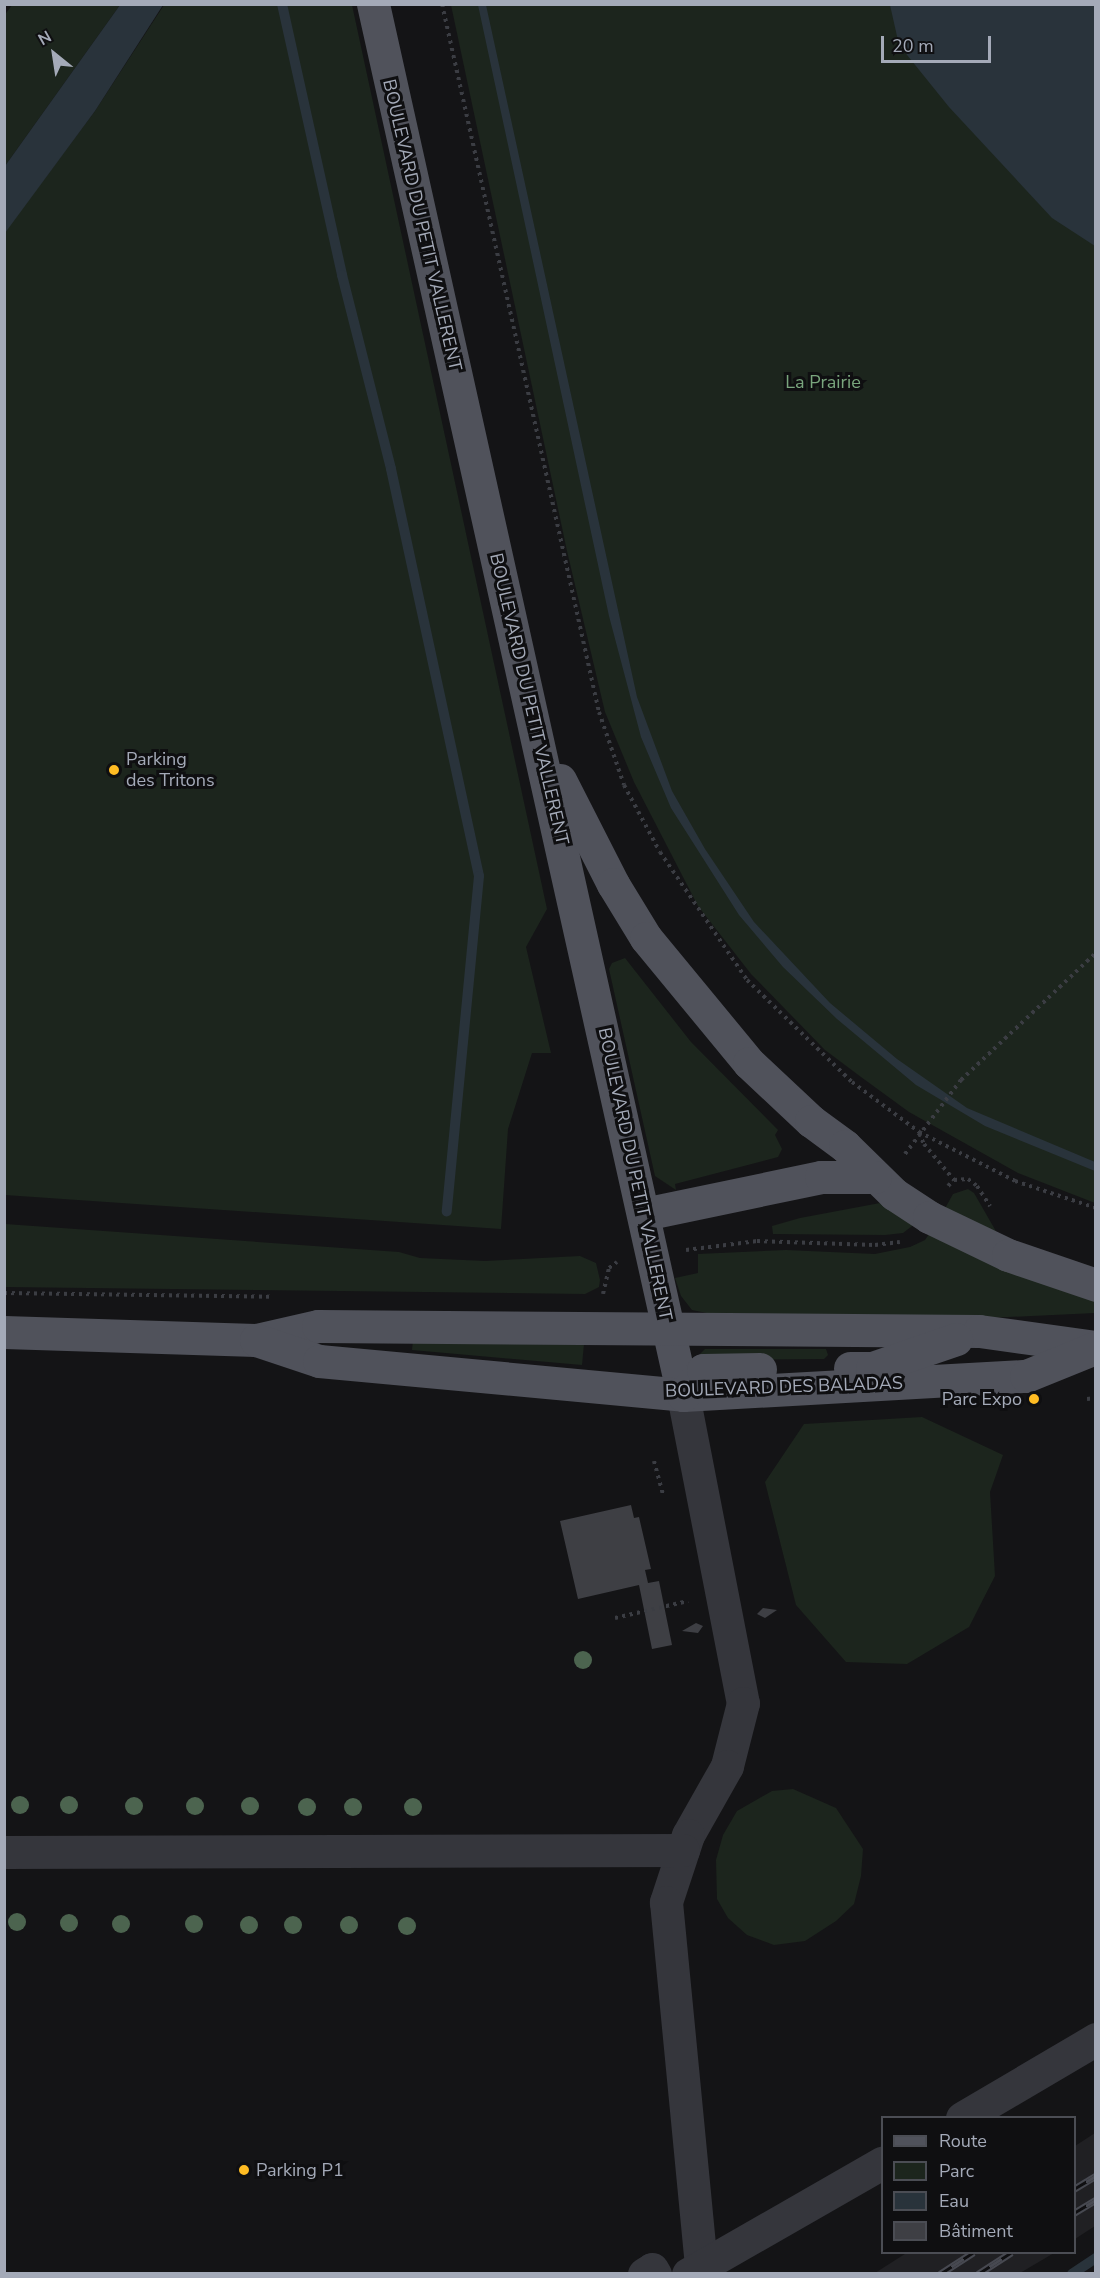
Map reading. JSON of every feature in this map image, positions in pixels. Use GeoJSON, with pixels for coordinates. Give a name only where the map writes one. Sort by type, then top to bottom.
{"type":"FeatureCollection","features":[{"type":"Feature","properties":{"kind":"main road","name":"BOULEVARD DU PETIT VALLERENT"},"geometry":{"type":"LineString","coordinates":[[373,4],[538,735],[683,1395]]}},
{"type":"Feature","properties":{"kind":"main road"},"geometry":{"type":"LineString","coordinates":[[538,735],[613,884],[673,975],[749,1063],[875,1178],[929,1217],[970,1237],[1095,1285]]}},
{"type":"Feature","properties":{"kind":"main road"},"geometry":{"type":"LineString","coordinates":[[644,1214],[821,1176],[875,1178]]}},
{"type":"Feature","properties":{"kind":"main road","name":"BOULEVARD DES BALADAS"},"geometry":{"type":"LineString","coordinates":[[4,1332],[256,1340],[318,1326],[980,1331],[1095,1347]]}},
{"type":"Feature","properties":{"kind":"main road"},"geometry":{"type":"LineString","coordinates":[[683,1395],[703,1370],[872,1368],[980,1331]]}},
{"type":"Feature","properties":{"kind":"main road","name":"BOULEVARD DES BALADAS"},"geometry":{"type":"LineString","coordinates":[[256,1340],[319,1361],[683,1395],[1026,1376],[1095,1347]]}},
{"type":"Feature","properties":{"kind":"lane"},"geometry":{"type":"LineString","coordinates":[[683,1395],[743,1703],[727,1766],[688,1835],[666,1902],[694,2270],[881,2164]]}},
{"type":"Feature","properties":{"kind":"lane"},"geometry":{"type":"LineString","coordinates":[[4,1852],[683,1850]]}},
{"type":"Feature","properties":{"kind":"lane"},"geometry":{"type":"LineString","coordinates":[[965,2116],[1095,2039]]}},
{"type":"Feature","properties":{"kind":"lane"},"geometry":{"type":"LineString","coordinates":[[644,2274],[652,2269],[655,2274]]}},
{"type":"Feature","properties":{"kind":"path"},"geometry":{"type":"LineString","coordinates":[[442,4],[599,712],[624,785],[694,908],[747,980],[821,1055],[919,1132],[1015,1181],[1095,1208]]}},
{"type":"Feature","properties":{"kind":"path"},"geometry":{"type":"LineString","coordinates":[[919,1132],[961,1080],[1095,953]]}},
{"type":"Feature","properties":{"kind":"path"},"geometry":{"type":"LineString","coordinates":[[919,1132],[924,1144],[954,1180]]}},
{"type":"Feature","properties":{"kind":"path"},"geometry":{"type":"LineString","coordinates":[[678,1251],[757,1241],[874,1245],[909,1239]]}},
{"type":"Feature","properties":{"kind":"path"},"geometry":{"type":"LineString","coordinates":[[1087,1399],[1095,1398]]}},
{"type":"Feature","properties":{"kind":"path"},"geometry":{"type":"LineString","coordinates":[[615,1618],[688,1602]]}},
{"type":"Feature","properties":{"kind":"shaded area"},"geometry":{"type":"Polygon","coordinates":[[[1095,2133],[1095,2226],[1076,2238],[1076,2145],[1095,2133]]]}},
{"type":"Feature","properties":{"kind":"shaded area"},"geometry":{"type":"Polygon","coordinates":[[[905,2254],[1052,2254],[1020,2273],[875,2273],[905,2254]]]}},
{"type":"Feature","properties":{"kind":"green space"},"geometry":{"type":"Polygon","coordinates":[[[12,5],[120,5],[5,166],[4,16],[12,5]]]}},
{"type":"Feature","properties":{"kind":"green space"},"geometry":{"type":"Polygon","coordinates":[[[164,5],[352,5],[547,909],[526,947],[551,1053],[532,1053],[508,1129],[501,1229],[5,1195],[4,233],[95,111],[164,5]]]}},
{"type":"Feature","properties":{"kind":"green space","name":"La Prairie"},"geometry":{"type":"Polygon","coordinates":[[[451,5],[1095,5],[1095,1203],[1018,1173],[909,1112],[861,1077],[825,1050],[751,974],[698,906],[634,782],[605,712],[567,551],[451,5]]]}},
{"type":"Feature","properties":{"kind":"green space"},"geometry":{"type":"Polygon","coordinates":[[[625,958],[691,1042],[778,1130],[775,1135],[782,1149],[778,1157],[675,1184],[676,1190],[655,1176],[609,969],[612,963],[625,958]]]}},
{"type":"Feature","properties":{"kind":"green space"},"geometry":{"type":"Polygon","coordinates":[[[968,1189],[974,1193],[997,1233],[943,1212],[953,1194],[968,1189]]]}},
{"type":"Feature","properties":{"kind":"green space"},"geometry":{"type":"Polygon","coordinates":[[[880,1203],[916,1223],[903,1233],[885,1235],[773,1234],[772,1226],[800,1218],[880,1203]]]}},
{"type":"Feature","properties":{"kind":"green space"},"geometry":{"type":"Polygon","coordinates":[[[5,1224],[399,1252],[420,1258],[485,1261],[580,1256],[596,1263],[600,1280],[599,1287],[585,1294],[5,1287],[5,1224]]]}},
{"type":"Feature","properties":{"kind":"green space"},"geometry":{"type":"Polygon","coordinates":[[[931,1231],[1095,1295],[1095,1313],[987,1318],[707,1313],[692,1310],[681,1296],[675,1278],[698,1273],[698,1254],[786,1250],[875,1254],[910,1247],[925,1240],[931,1231]]]}},
{"type":"Feature","properties":{"kind":"green space"},"geometry":{"type":"Polygon","coordinates":[[[413,1340],[584,1344],[582,1365],[412,1350],[413,1340]]]}},
{"type":"Feature","properties":{"kind":"green space"},"geometry":{"type":"Polygon","coordinates":[[[705,1349],[826,1349],[828,1355],[824,1359],[703,1360],[700,1354],[705,1349]]]}},
{"type":"Feature","properties":{"kind":"green space"},"geometry":{"type":"Polygon","coordinates":[[[922,1417],[1003,1455],[990,1492],[995,1576],[969,1627],[907,1664],[846,1662],[796,1605],[765,1482],[804,1424],[922,1417]]]}},
{"type":"Feature","properties":{"kind":"green space"},"geometry":{"type":"Polygon","coordinates":[[[793,1789],[836,1808],[863,1849],[861,1876],[854,1904],[836,1921],[805,1941],[774,1945],[747,1935],[728,1918],[717,1899],[716,1860],[723,1835],[737,1811],[772,1791],[793,1789]]]}},
{"type":"Feature","properties":{"kind":"water"},"geometry":{"type":"Polygon","coordinates":[[[120,5],[163,5],[95,111],[5,233],[5,166],[120,5]]]}},
{"type":"Feature","properties":{"kind":"water"},"geometry":{"type":"Polygon","coordinates":[[[478,5],[486,5],[637,697],[672,791],[705,849],[754,922],[830,1003],[897,1059],[967,1108],[1095,1162],[1095,1171],[985,1126],[916,1085],[837,1019],[783,967],[739,915],[671,808],[641,737],[609,616],[478,5]]]}},
{"type":"Feature","properties":{"kind":"water"},"geometry":{"type":"Polygon","coordinates":[[[890,5],[1095,5],[1095,246],[1052,218],[949,107],[899,45],[890,5]]]}},
{"type":"Feature","properties":{"kind":"building"},"geometry":{"type":"Polygon","coordinates":[[[631,1505],[634,1518],[639,1517],[651,1569],[645,1570],[648,1583],[659,1581],[672,1645],[652,1649],[639,1585],[578,1599],[560,1521],[631,1505]]]}},
{"type":"Feature","properties":{"kind":"building"},"geometry":{"type":"Polygon","coordinates":[[[763,1608],[777,1610],[765,1618],[757,1614],[763,1608]]]}},
{"type":"Feature","properties":{"kind":"building"},"geometry":{"type":"Polygon","coordinates":[[[696,1623],[703,1626],[698,1633],[682,1631],[696,1623]]]}},
{"type":"Feature","properties":{"kind":"waterway"},"geometry":{"type":"LineString","coordinates":[[282,4],[342,275],[391,469],[479,876],[447,1211]]}},
{"type":"Feature","properties":{"kind":"waterway"},"geometry":{"type":"LineString","coordinates":[[1072,2274],[1096,2258]]}},
{"type":"Feature","properties":{"kind":"railway"},"geometry":{"type":"LineString","coordinates":[[1076,2188],[1096,2176]]}},
{"type":"Feature","properties":{"kind":"railway"},"geometry":{"type":"LineString","coordinates":[[1076,2212],[1096,2200]]}},
{"type":"Feature","properties":{"kind":"railway"},"geometry":{"type":"LineString","coordinates":[[940,2274],[971,2254]]}},
{"type":"Feature","properties":{"kind":"railway"},"geometry":{"type":"LineString","coordinates":[[978,2274],[1009,2254]]}},
{"type":"Feature","properties":{"kind":"place","name":"Parking des Tritons"},"geometry":{"type":"Point","coordinates":[114,770]}},
{"type":"Feature","properties":{"kind":"place","name":"Parc Expo"},"geometry":{"type":"Point","coordinates":[1034,1399]}},
{"type":"Feature","properties":{"kind":"place","name":"Parking P1"},"geometry":{"type":"Point","coordinates":[244,2170]}}]}
